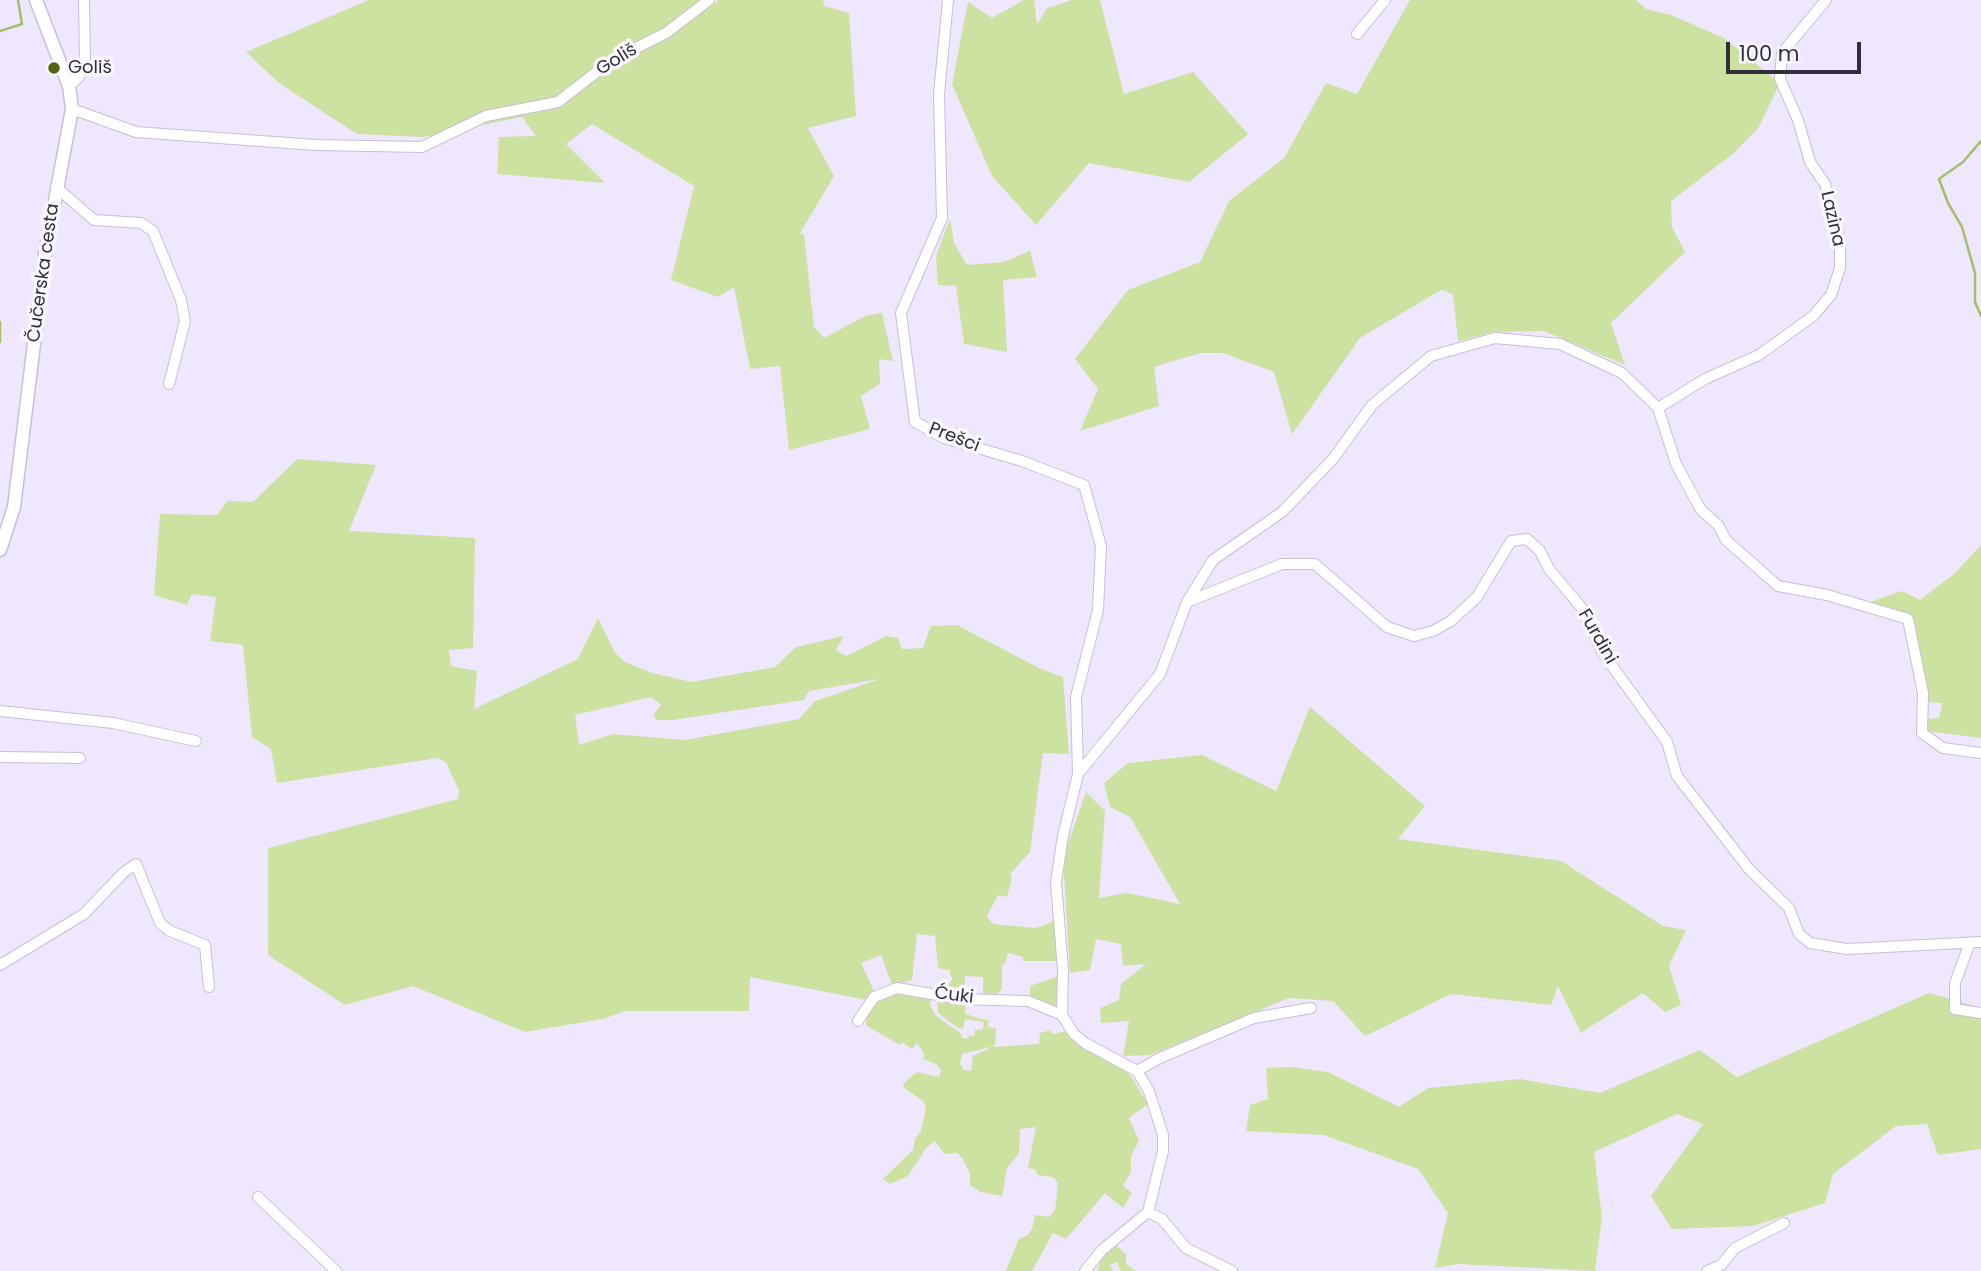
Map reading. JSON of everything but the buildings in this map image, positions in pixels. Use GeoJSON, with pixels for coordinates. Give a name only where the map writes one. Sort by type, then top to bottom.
{"type":"FeatureCollection","features":[{"type":"Feature","properties":{"kind":"street","name":"Čučerska cesta"},"geometry":{"type":"LineString","coordinates":[[0,550],[14,507],[56,187],[72,109],[69,86],[36,0]]}},
{"type":"Feature","properties":{"kind":"street"},"geometry":{"type":"LineString","coordinates":[[69,86],[79,77],[85,61],[84,0]]}},
{"type":"Feature","properties":{"kind":"street","name":"Goliš"},"geometry":{"type":"LineString","coordinates":[[72,109],[136,132],[316,145],[422,147],[486,116],[558,102],[612,60],[666,33],[709,0]]}},
{"type":"Feature","properties":{"kind":"street","name":"Prešci"},"geometry":{"type":"LineString","coordinates":[[948,0],[939,94],[942,218],[901,313],[908,385],[915,422],[944,438],[1022,461],[1084,485],[1101,546],[1098,610],[1076,697],[1078,774]]}},
{"type":"Feature","properties":{"kind":"street"},"geometry":{"type":"LineString","coordinates":[[1357,34],[1385,0]]}},
{"type":"Feature","properties":{"kind":"street","name":"Lazina"},"geometry":{"type":"LineString","coordinates":[[1658,408],[1704,379],[1759,355],[1813,316],[1831,295],[1840,268],[1840,240],[1825,184],[1810,162],[1798,120],[1780,79],[1782,53],[1826,0]]}},
{"type":"Feature","properties":{"kind":"street"},"geometry":{"type":"LineString","coordinates":[[56,187],[94,220],[141,223],[153,231],[181,300],[185,321],[169,384]]}},
{"type":"Feature","properties":{"kind":"street"},"geometry":{"type":"LineString","coordinates":[[1085,1271],[1102,1250],[1148,1212],[1163,1151],[1163,1135],[1149,1091],[1137,1071],[1085,1043],[1066,1024],[1062,1015],[1063,970],[1056,882],[1063,836],[1078,774],[1160,674],[1187,602],[1213,560],[1282,512],[1333,459],[1372,405],[1431,356],[1496,338],[1560,344],[1622,373],[1658,408],[1676,464],[1701,510],[1718,525],[1726,540],[1779,586],[1827,595],[1908,619],[1923,692],[1922,733],[1943,748],[1981,753]]}},
{"type":"Feature","properties":{"kind":"street","name":"Furdini"},"geometry":{"type":"LineString","coordinates":[[1187,602],[1282,564],[1315,564],[1387,627],[1414,635],[1433,631],[1451,621],[1477,597],[1511,541],[1527,539],[1540,551],[1549,569],[1581,607],[1602,652],[1667,742],[1677,776],[1749,869],[1789,908],[1800,934],[1810,943],[1847,949],[1895,944],[1969,945],[1981,942]]}},
{"type":"Feature","properties":{"kind":"street"},"geometry":{"type":"LineString","coordinates":[[0,711],[113,723],[196,741]]}},
{"type":"Feature","properties":{"kind":"street"},"geometry":{"type":"LineString","coordinates":[[0,757],[80,758]]}},
{"type":"Feature","properties":{"kind":"street"},"geometry":{"type":"LineString","coordinates":[[0,965],[84,914],[122,873],[136,864],[160,923],[170,931],[205,944],[209,987]]}},
{"type":"Feature","properties":{"kind":"street"},"geometry":{"type":"LineString","coordinates":[[1969,945],[1955,983],[1955,1009],[1981,1013]]}},
{"type":"Feature","properties":{"kind":"street","name":"Ćuki"},"geometry":{"type":"LineString","coordinates":[[858,1021],[874,997],[897,988],[960,999],[1028,1001],[1062,1015]]}},
{"type":"Feature","properties":{"kind":"street"},"geometry":{"type":"LineString","coordinates":[[1137,1071],[1160,1058],[1254,1018],[1311,1008]]}},
{"type":"Feature","properties":{"kind":"street"},"geometry":{"type":"LineString","coordinates":[[258,1197],[336,1271]]}},
{"type":"Feature","properties":{"kind":"street"},"geometry":{"type":"LineString","coordinates":[[1148,1212],[1162,1219],[1186,1248],[1231,1271]]}},
{"type":"Feature","properties":{"kind":"street"},"geometry":{"type":"LineString","coordinates":[[1707,1271],[1721,1265],[1735,1248],[1784,1223]]}},
{"type":"Feature","properties":{"kind":"green space"},"geometry":{"type":"Polygon","coordinates":[[[369,0],[713,0],[715,3],[719,0],[823,0],[824,6],[849,13],[856,116],[808,128],[834,176],[800,233],[804,235],[814,327],[824,338],[865,316],[882,313],[893,361],[879,359],[880,384],[861,396],[870,429],[789,450],[780,366],[750,369],[734,287],[718,297],[671,280],[694,186],[592,124],[566,144],[605,183],[497,174],[499,137],[536,136],[522,117],[423,137],[357,134],[279,83],[246,52],[369,0]]]}},
{"type":"Feature","properties":{"kind":"green space"},"geometry":{"type":"Polygon","coordinates":[[[1024,0],[1034,0],[1037,25],[1047,8],[1072,0],[1100,0],[1124,94],[1193,72],[1248,134],[1189,182],[1089,163],[1036,225],[992,176],[952,84],[968,2],[992,18],[1024,0]]]}},
{"type":"Feature","properties":{"kind":"green space"},"geometry":{"type":"Polygon","coordinates":[[[1410,0],[1636,0],[1646,9],[1671,15],[1724,38],[1780,83],[1759,127],[1734,153],[1671,201],[1672,227],[1685,252],[1611,323],[1625,365],[1544,331],[1494,332],[1458,341],[1453,294],[1441,290],[1360,338],[1292,434],[1274,372],[1223,353],[1200,353],[1154,367],[1159,406],[1080,431],[1098,389],[1075,359],[1128,290],[1200,262],[1229,201],[1284,158],[1326,83],[1357,94],[1410,0]]]}},
{"type":"Feature","properties":{"kind":"green space"},"geometry":{"type":"Polygon","coordinates":[[[950,219],[954,243],[967,265],[1004,262],[1030,251],[1037,277],[1003,280],[1007,352],[964,344],[956,286],[938,285],[936,256],[950,219]]]}},
{"type":"Feature","properties":{"kind":"green space"},"geometry":{"type":"Polygon","coordinates":[[[297,459],[376,465],[349,531],[475,538],[473,648],[449,650],[451,666],[477,671],[474,709],[578,659],[598,618],[615,653],[625,662],[652,673],[692,682],[775,667],[796,647],[844,636],[836,650],[846,656],[886,636],[898,638],[902,649],[923,648],[931,626],[957,625],[1039,668],[1063,677],[1069,754],[1043,753],[1030,852],[1010,874],[1012,878],[1007,897],[998,895],[987,916],[993,924],[1036,928],[1054,921],[1058,961],[1023,961],[1023,957],[1008,953],[1005,964],[1002,965],[1002,989],[994,997],[983,998],[983,977],[965,976],[964,992],[976,994],[976,997],[939,991],[937,985],[948,987],[953,977],[950,976],[950,970],[938,968],[935,936],[917,934],[912,980],[892,985],[881,955],[861,963],[874,991],[867,1000],[750,977],[749,1011],[625,1011],[603,1019],[525,1032],[413,986],[345,1005],[268,955],[268,848],[458,799],[459,791],[446,762],[437,758],[277,783],[271,749],[252,737],[243,645],[210,641],[216,597],[192,594],[187,605],[154,595],[160,514],[217,515],[227,501],[253,502],[297,459]],[[880,679],[809,691],[804,700],[673,720],[657,720],[653,715],[661,705],[651,697],[575,715],[579,745],[613,734],[685,740],[799,719],[815,701],[880,679]]]}},
{"type":"Feature","properties":{"kind":"green space"},"geometry":{"type":"Polygon","coordinates":[[[1981,545],[1981,738],[1926,731],[1926,719],[1939,718],[1942,703],[1927,702],[1909,616],[1867,603],[1902,591],[1920,600],[1954,574],[1981,545]]]}},
{"type":"Feature","properties":{"kind":"green space"},"geometry":{"type":"Polygon","coordinates":[[[1310,707],[1425,806],[1398,839],[1561,861],[1663,926],[1686,930],[1669,966],[1681,1005],[1665,1012],[1643,993],[1581,1033],[1558,986],[1551,1005],[1451,994],[1365,1036],[1333,1001],[1289,998],[1150,1055],[1123,1056],[1129,1021],[1101,1023],[1100,1008],[1119,1000],[1121,984],[1146,964],[1123,966],[1121,944],[1096,939],[1090,970],[1070,973],[1063,858],[1086,792],[1105,811],[1099,898],[1127,893],[1180,904],[1130,817],[1110,807],[1104,783],[1128,763],[1202,755],[1276,791],[1310,707]]]}},
{"type":"Feature","properties":{"kind":"green space"},"geometry":{"type":"Polygon","coordinates":[[[1059,976],[1060,1009],[1030,1000],[1030,986],[1059,976]]]}},
{"type":"Feature","properties":{"kind":"green space"},"geometry":{"type":"Polygon","coordinates":[[[887,992],[931,997],[930,1004],[935,1015],[960,1033],[962,1038],[967,1039],[970,1035],[974,1037],[975,1030],[983,1029],[984,1022],[965,1019],[963,1029],[958,1028],[938,1013],[937,1001],[966,1001],[965,1014],[989,1021],[988,1027],[996,1028],[995,1046],[962,1054],[960,1064],[964,1070],[971,1071],[973,1056],[992,1047],[1039,1044],[1040,1033],[1051,1030],[1052,1034],[1068,1031],[1131,1076],[1148,1104],[1129,1118],[1139,1141],[1131,1156],[1131,1172],[1123,1186],[1132,1193],[1123,1208],[1105,1193],[1066,1239],[1053,1233],[1032,1271],[1006,1271],[1019,1238],[1027,1236],[1032,1229],[1035,1215],[1049,1217],[1055,1210],[1058,1183],[1053,1177],[1037,1175],[1036,1170],[1028,1168],[1036,1127],[1020,1129],[1019,1153],[1007,1168],[1002,1196],[980,1192],[970,1185],[970,1173],[962,1158],[957,1153],[944,1154],[935,1141],[926,1148],[908,1176],[890,1184],[883,1179],[913,1150],[915,1139],[921,1131],[926,1108],[923,1101],[903,1087],[904,1083],[917,1072],[939,1077],[941,1070],[936,1064],[923,1059],[924,1053],[917,1043],[912,1049],[902,1042],[900,1045],[867,1026],[864,1013],[887,992]]]}},
{"type":"Feature","properties":{"kind":"green space"},"geometry":{"type":"Polygon","coordinates":[[[1929,993],[1981,1008],[1981,1149],[1938,1155],[1927,1124],[1896,1126],[1833,1174],[1825,1203],[1753,1226],[1672,1229],[1651,1196],[1703,1124],[1677,1114],[1594,1152],[1602,1217],[1595,1271],[1459,1264],[1435,1268],[1448,1213],[1418,1169],[1324,1135],[1246,1131],[1250,1105],[1268,1099],[1266,1068],[1290,1067],[1328,1072],[1399,1107],[1428,1088],[1520,1079],[1600,1093],[1700,1050],[1737,1077],[1929,993]]]}},
{"type":"Feature","properties":{"kind":"green space"},"geometry":{"type":"Polygon","coordinates":[[[1113,1243],[1126,1254],[1126,1264],[1136,1271],[1121,1271],[1117,1262],[1110,1265],[1113,1271],[1098,1271],[1100,1257],[1113,1243]]]}},
{"type":"Feature","properties":{"kind":"waterway"},"geometry":{"type":"LineString","coordinates":[[0,31],[22,24],[18,0]]}},
{"type":"Feature","properties":{"kind":"waterway"},"geometry":{"type":"LineString","coordinates":[[1981,141],[1963,162],[1939,179],[1948,203],[1962,227],[1975,273],[1975,302],[1981,316]]}},
{"type":"Feature","properties":{"kind":"waterway"},"geometry":{"type":"LineString","coordinates":[[0,322],[0,342]]}},
{"type":"Feature","properties":{"kind":"place","name":"Goliš"},"geometry":{"type":"Point","coordinates":[54,68]}}]}
